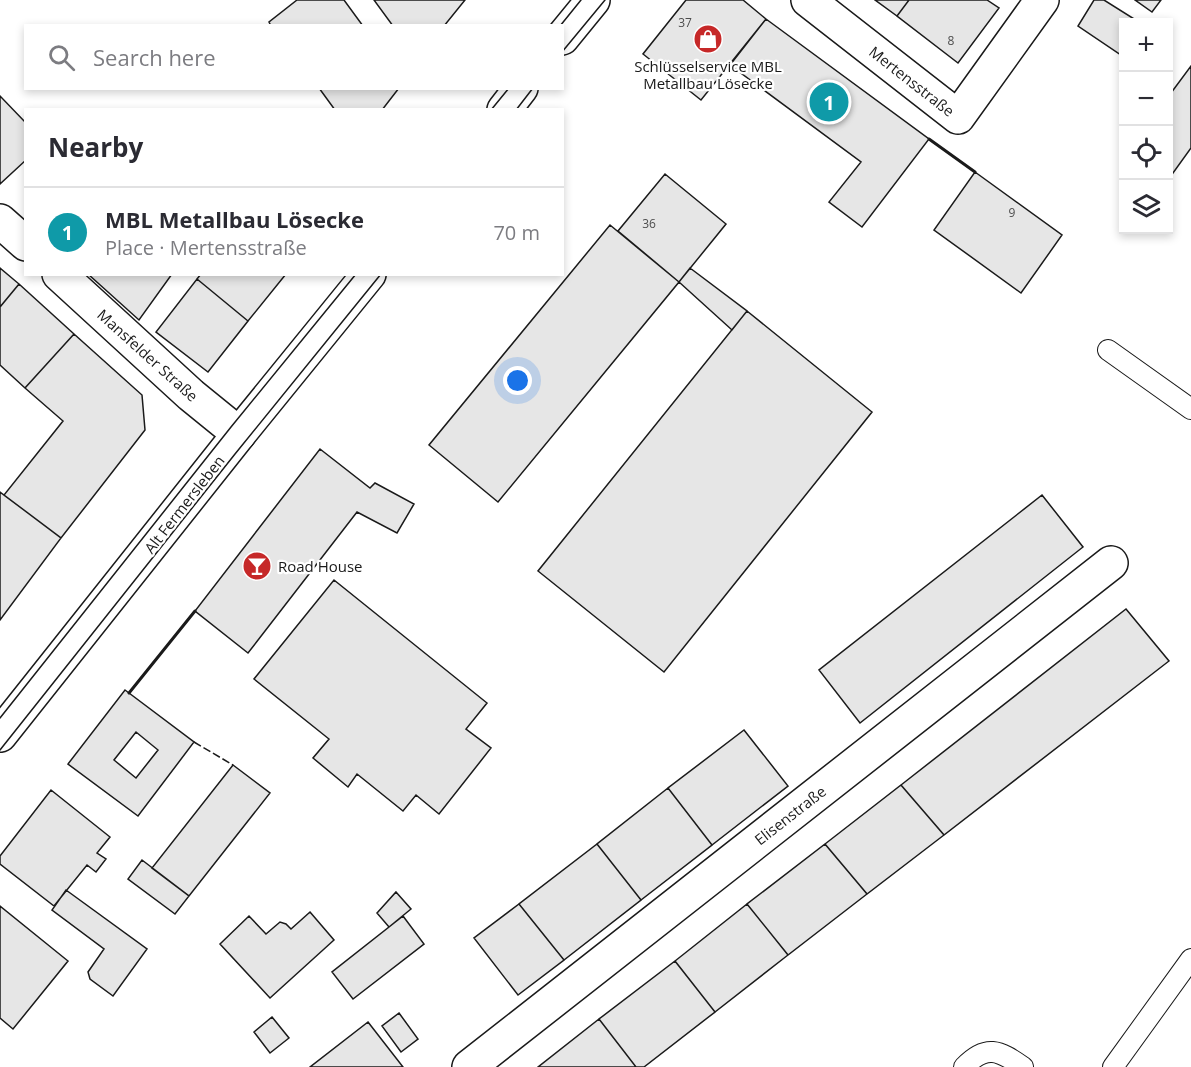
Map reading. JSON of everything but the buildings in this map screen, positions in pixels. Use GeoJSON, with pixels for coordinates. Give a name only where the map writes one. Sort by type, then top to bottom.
{"type":"FeatureCollection","features":[{"type":"Feature","properties":{"kind":"street"},"geometry":{"type":"LineString","coordinates":[[564,36],[593,0]]}},
{"type":"Feature","properties":{"kind":"street","name":"Mertensstraße"},"geometry":{"type":"LineString","coordinates":[[808,0],[958,117],[1042,0]]}},
{"type":"Feature","properties":{"kind":"street"},"geometry":{"type":"LineString","coordinates":[[506,108],[519,90]]}},
{"type":"Feature","properties":{"kind":"street"},"geometry":{"type":"LineString","coordinates":[[0,221],[24,242]]}},
{"type":"Feature","properties":{"kind":"street","name":"Mansfelder Straße"},"geometry":{"type":"LineString","coordinates":[[61,276],[191,395],[239,434]]}},
{"type":"Feature","properties":{"kind":"street","name":"Alt Fermersleben"},"geometry":{"type":"LineString","coordinates":[[0,735],[367,276]]}},
{"type":"Feature","properties":{"kind":"street","name":"Elisenstraße"},"geometry":{"type":"LineString","coordinates":[[469,1067],[1111,563]]}},
{"type":"Feature","properties":{"kind":"lane"},"geometry":{"type":"LineString","coordinates":[[1108,350],[1191,409]]}},
{"type":"Feature","properties":{"kind":"lane"},"geometry":{"type":"LineString","coordinates":[[1113,1067],[1191,959]]}},
{"type":"Feature","properties":{"kind":"lane"},"geometry":{"type":"LineString","coordinates":[[964,1067],[974,1056],[989,1050],[1011,1058],[1023,1067]]}},
{"type":"Feature","properties":{"kind":"tram line"},"geometry":{"type":"LineString","coordinates":[[562,24],[581,0]]}},
{"type":"Feature","properties":{"kind":"tram line"},"geometry":{"type":"LineString","coordinates":[[564,50],[605,0]]}},
{"type":"Feature","properties":{"kind":"tram line"},"geometry":{"type":"LineString","coordinates":[[493,108],[507,90]]}},
{"type":"Feature","properties":{"kind":"tram line"},"geometry":{"type":"LineString","coordinates":[[518,108],[531,90]]}},
{"type":"Feature","properties":{"kind":"tram line"},"geometry":{"type":"LineString","coordinates":[[0,718],[354,276]]}},
{"type":"Feature","properties":{"kind":"tram line"},"geometry":{"type":"LineString","coordinates":[[0,750],[379,276]]}},
{"type":"Feature","properties":{"kind":"fence"},"geometry":{"type":"LineString","coordinates":[[194,742],[233,765]]}},
{"type":"Feature","properties":{"kind":"wall"},"geometry":{"type":"LineString","coordinates":[[929,139],[975,172]]}},
{"type":"Feature","properties":{"kind":"wall"},"geometry":{"type":"LineString","coordinates":[[129,693],[195,611]]}},
{"type":"Feature","properties":{"kind":"place","name":"Schlüsselservice MBL Metallbau Lösecke"},"geometry":{"type":"Point","coordinates":[708,39]}},
{"type":"Feature","properties":{"kind":"place","name":"MBL Metallbau Lösecke"},"geometry":{"type":"Point","coordinates":[829,102]}},
{"type":"Feature","properties":{"kind":"place","name":"Road House"},"geometry":{"type":"Point","coordinates":[257,566]}}]}
